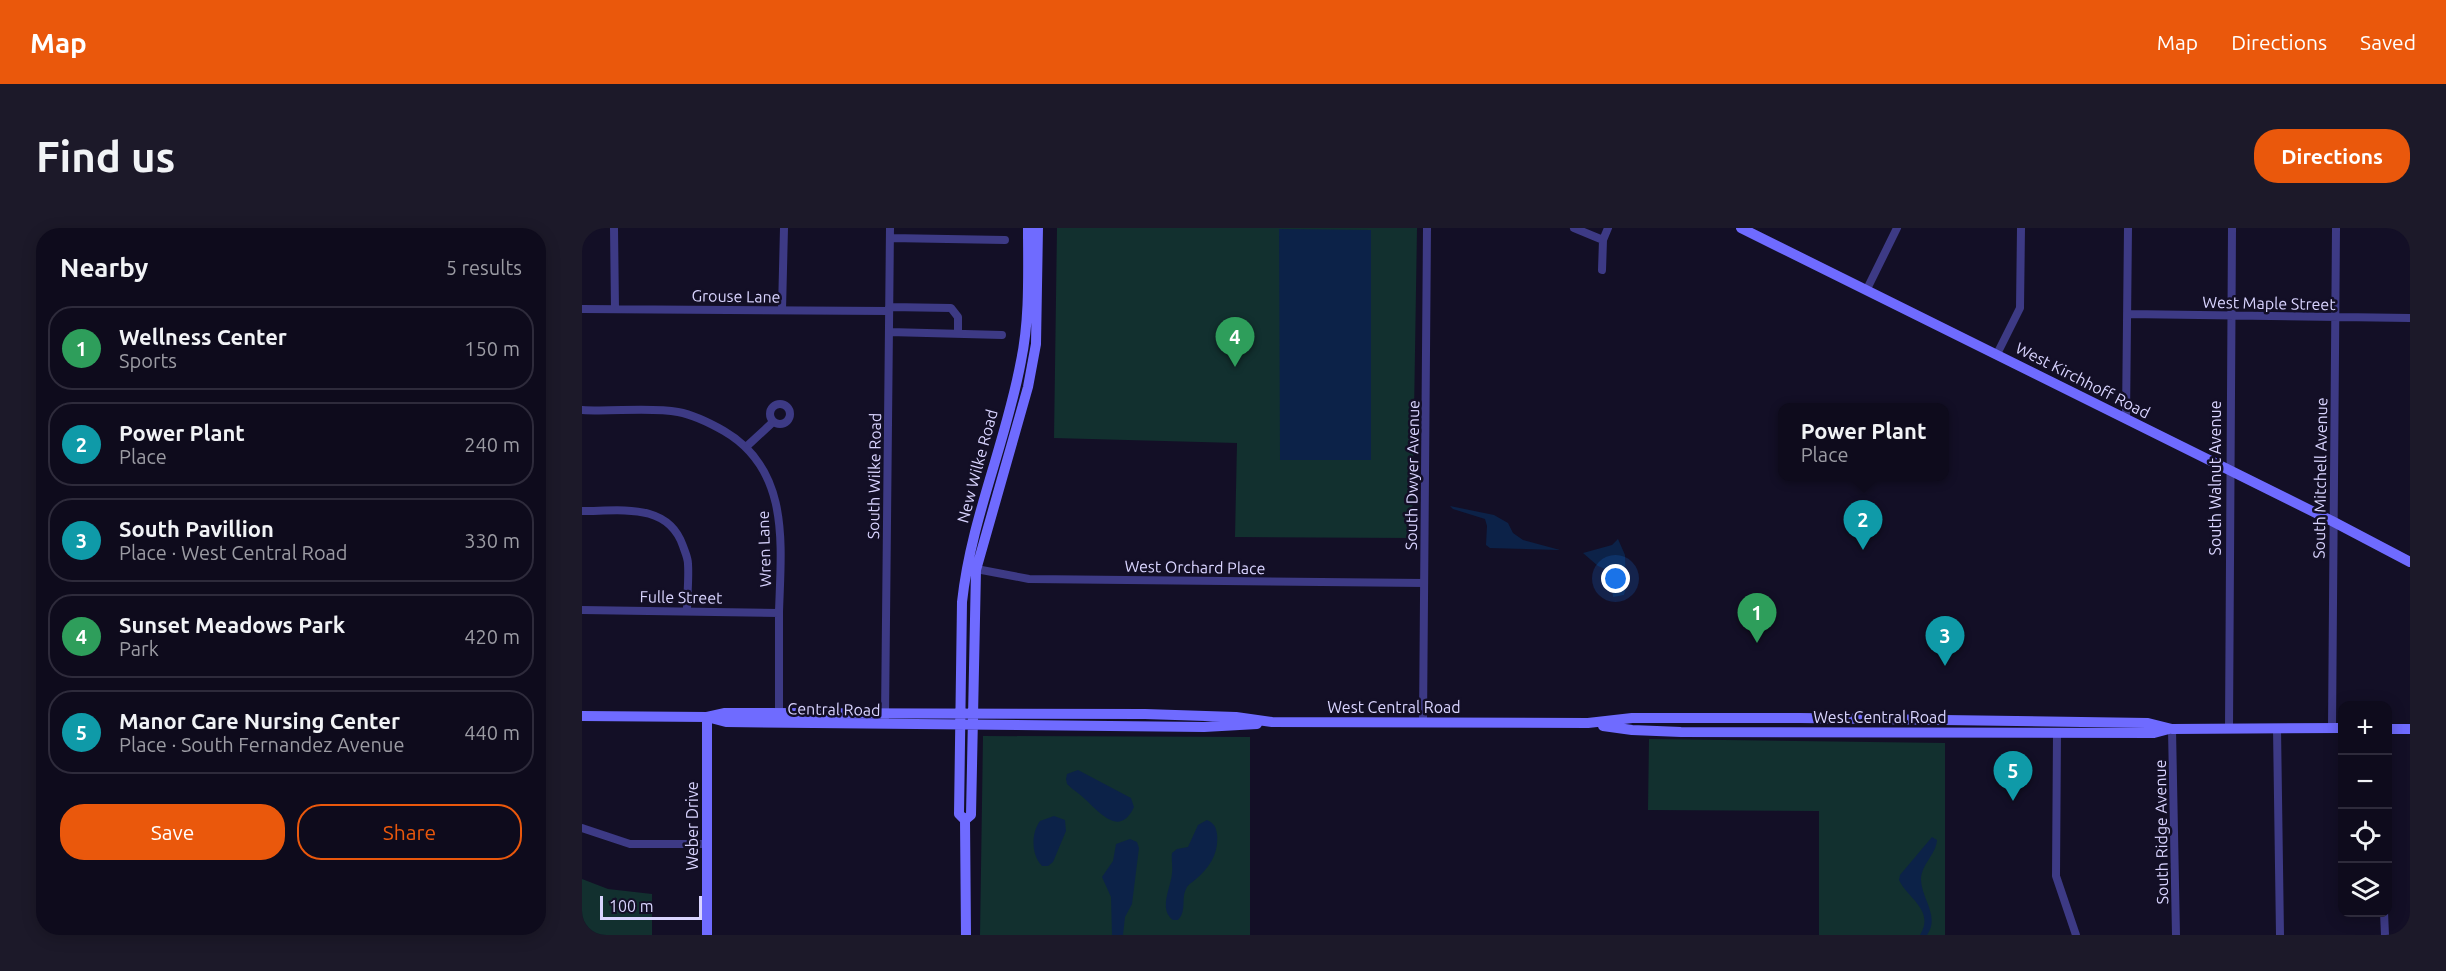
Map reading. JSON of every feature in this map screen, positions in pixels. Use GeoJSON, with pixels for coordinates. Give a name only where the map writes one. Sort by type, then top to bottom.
{"type":"FeatureCollection","features":[{"type":"Feature","properties":{"kind":"main road","name":"New Wilke Road"},"geometry":{"type":"LineString","coordinates":[[967,726],[972,713],[972,568],[976,525],[1021,363],[1026,323],[1028,228]]}},
{"type":"Feature","properties":{"kind":"main road","name":"New Wilke Road"},"geometry":{"type":"LineString","coordinates":[[967,726],[961,713],[962,602],[1028,387],[1036,344],[1038,228]]}},
{"type":"Feature","properties":{"kind":"main road","name":"West Kirchhoff Road"},"geometry":{"type":"LineString","coordinates":[[1741,228],[2126,418],[2410,562]]}},
{"type":"Feature","properties":{"kind":"main road","name":"Central Road"},"geometry":{"type":"LineString","coordinates":[[779,718],[885,712],[961,713]]}},
{"type":"Feature","properties":{"kind":"main road","name":"Central Road"},"geometry":{"type":"LineString","coordinates":[[582,716],[707,717],[725,713],[885,725],[967,726]]}},
{"type":"Feature","properties":{"kind":"main road","name":"West Central Road"},"geometry":{"type":"LineString","coordinates":[[961,713],[1145,714],[1236,717],[1272,722]]}},
{"type":"Feature","properties":{"kind":"main road","name":"Weber Drive"},"geometry":{"type":"LineString","coordinates":[[707,717],[707,935]]}},
{"type":"Feature","properties":{"kind":"main road","name":"West Central Road"},"geometry":{"type":"LineString","coordinates":[[967,726],[1233,727],[1272,722],[1588,723],[1632,718],[1881,718],[2148,723],[2172,729]]}},
{"type":"Feature","properties":{"kind":"main road","name":"West Central Road"},"geometry":{"type":"LineString","coordinates":[[1588,723],[1632,730],[1681,732],[2154,733],[2172,729],[2337,728]]}},
{"type":"Feature","properties":{"kind":"main road"},"geometry":{"type":"LineString","coordinates":[[966,935],[965,820],[959,814],[967,726]]}},
{"type":"Feature","properties":{"kind":"main road"},"geometry":{"type":"LineString","coordinates":[[2392,729],[2410,729]]}},
{"type":"Feature","properties":{"kind":"street"},"geometry":{"type":"LineString","coordinates":[[614,228],[615,309]]}},
{"type":"Feature","properties":{"kind":"street"},"geometry":{"type":"LineString","coordinates":[[782,310],[784,228]]}},
{"type":"Feature","properties":{"kind":"street","name":"South Wilke Road"},"geometry":{"type":"LineString","coordinates":[[885,725],[890,228]]}},
{"type":"Feature","properties":{"kind":"street","name":"South Dwyer Avenue"},"geometry":{"type":"LineString","coordinates":[[1423,722],[1427,228]]}},
{"type":"Feature","properties":{"kind":"street"},"geometry":{"type":"LineString","coordinates":[[1574,228],[1603,240]]}},
{"type":"Feature","properties":{"kind":"street"},"geometry":{"type":"LineString","coordinates":[[1602,270],[1603,240],[1608,228]]}},
{"type":"Feature","properties":{"kind":"street"},"geometry":{"type":"LineString","coordinates":[[1867,289],[1897,228]]}},
{"type":"Feature","properties":{"kind":"street"},"geometry":{"type":"LineString","coordinates":[[1997,354],[2020,308],[2021,228]]}},
{"type":"Feature","properties":{"kind":"street"},"geometry":{"type":"LineString","coordinates":[[2126,418],[2128,228]]}},
{"type":"Feature","properties":{"kind":"street","name":"South Walnut Avenue"},"geometry":{"type":"LineString","coordinates":[[2229,728],[2228,471],[2232,228]]}},
{"type":"Feature","properties":{"kind":"street","name":"South Mitchell Avenue"},"geometry":{"type":"LineString","coordinates":[[2336,228],[2332,521],[2337,728]]}},
{"type":"Feature","properties":{"kind":"street"},"geometry":{"type":"LineString","coordinates":[[890,238],[1005,240]]}},
{"type":"Feature","properties":{"kind":"street","name":"Grouse Lane"},"geometry":{"type":"LineString","coordinates":[[582,309],[951,308],[958,317],[958,334]]}},
{"type":"Feature","properties":{"kind":"street","name":"West Maple Street"},"geometry":{"type":"LineString","coordinates":[[2128,314],[2410,318]]}},
{"type":"Feature","properties":{"kind":"street"},"geometry":{"type":"LineString","coordinates":[[889,332],[1002,335]]}},
{"type":"Feature","properties":{"kind":"street","name":"Wren Lane"},"geometry":{"type":"LineString","coordinates":[[582,410],[677,412],[710,424],[734,437],[746,447],[768,475],[774,490],[781,546],[779,718]]}},
{"type":"Feature","properties":{"kind":"street"},"geometry":{"type":"LineString","coordinates":[[746,447],[774,422]]}},
{"type":"Feature","properties":{"kind":"street"},"geometry":{"type":"LineString","coordinates":[[582,510],[650,513],[664,519],[672,526],[679,535],[688,561],[687,611]]}},
{"type":"Feature","properties":{"kind":"street","name":"West Orchard Place"},"geometry":{"type":"LineString","coordinates":[[972,568],[1029,579],[1424,583]]}},
{"type":"Feature","properties":{"kind":"street","name":"Fulle Street"},"geometry":{"type":"LineString","coordinates":[[582,610],[779,613]]}},
{"type":"Feature","properties":{"kind":"street"},"geometry":{"type":"LineString","coordinates":[[2277,728],[2280,935]]}},
{"type":"Feature","properties":{"kind":"street","name":"South Ridge Avenue"},"geometry":{"type":"LineString","coordinates":[[2172,729],[2176,935]]}},
{"type":"Feature","properties":{"kind":"street"},"geometry":{"type":"LineString","coordinates":[[2057,733],[2056,876],[2076,935]]}},
{"type":"Feature","properties":{"kind":"street"},"geometry":{"type":"LineString","coordinates":[[582,828],[630,844],[707,844]]}},
{"type":"Feature","properties":{"kind":"street"},"geometry":{"type":"LineString","coordinates":[[2384,917],[2385,935]]}},
{"type":"Feature","properties":{"kind":"green space"},"geometry":{"type":"Polygon","coordinates":[[[1057,228],[1417,228],[1412,538],[1235,537],[1237,443],[1054,438],[1057,228]]]}},
{"type":"Feature","properties":{"kind":"green space"},"geometry":{"type":"Polygon","coordinates":[[[983,736],[1250,737],[1250,935],[980,935],[983,736]]]}},
{"type":"Feature","properties":{"kind":"green space"},"geometry":{"type":"Polygon","coordinates":[[[1649,739],[1945,743],[1945,935],[1819,935],[1819,811],[1648,810],[1649,739]]]}},
{"type":"Feature","properties":{"kind":"green space"},"geometry":{"type":"Polygon","coordinates":[[[582,879],[608,889],[652,894],[652,935],[582,935],[582,879]]]}},
{"type":"Feature","properties":{"kind":"water"},"geometry":{"type":"Polygon","coordinates":[[[1279,229],[1371,230],[1371,460],[1280,460],[1279,229]]]}},
{"type":"Feature","properties":{"kind":"water"},"geometry":{"type":"Polygon","coordinates":[[[1450,506],[1494,515],[1508,523],[1513,533],[1523,540],[1560,550],[1490,548],[1486,545],[1485,519],[1450,506]]]}},
{"type":"Feature","properties":{"kind":"water"},"geometry":{"type":"Polygon","coordinates":[[[1618,539],[1625,555],[1626,588],[1624,595],[1613,597],[1610,571],[1598,566],[1583,553],[1612,545],[1618,539]]]}},
{"type":"Feature","properties":{"kind":"water"},"geometry":{"type":"Polygon","coordinates":[[[1078,770],[1131,798],[1134,807],[1128,816],[1122,821],[1110,820],[1069,786],[1066,779],[1067,774],[1078,770]]]}},
{"type":"Feature","properties":{"kind":"water"},"geometry":{"type":"Polygon","coordinates":[[[1054,816],[1065,820],[1066,831],[1053,862],[1048,866],[1042,866],[1034,850],[1035,832],[1040,821],[1054,816]]]}},
{"type":"Feature","properties":{"kind":"water"},"geometry":{"type":"Polygon","coordinates":[[[1207,820],[1213,824],[1217,832],[1215,853],[1205,870],[1187,887],[1181,916],[1178,920],[1173,920],[1166,910],[1166,898],[1172,873],[1172,853],[1177,849],[1188,847],[1198,825],[1207,820]]]}},
{"type":"Feature","properties":{"kind":"water"},"geometry":{"type":"Polygon","coordinates":[[[1932,837],[1937,840],[1936,845],[1923,869],[1921,880],[1932,921],[1927,935],[1920,935],[1924,926],[1922,912],[1899,880],[1900,875],[1932,837]]]}},
{"type":"Feature","properties":{"kind":"water"},"geometry":{"type":"Polygon","coordinates":[[[1130,839],[1137,842],[1139,848],[1132,904],[1125,917],[1123,935],[1112,935],[1111,897],[1102,877],[1113,861],[1116,844],[1130,839]]]}},
{"type":"Feature","properties":{"kind":"place","name":"Sunset Meadows Park"},"geometry":{"type":"Point","coordinates":[1235,367]}},
{"type":"Feature","properties":{"kind":"place","name":"Power Plant"},"geometry":{"type":"Point","coordinates":[1863,550]}},
{"type":"Feature","properties":{"kind":"place","name":"Wellness Center"},"geometry":{"type":"Point","coordinates":[1757,643]}},
{"type":"Feature","properties":{"kind":"place","name":"South Pavillion"},"geometry":{"type":"Point","coordinates":[1945,666]}},
{"type":"Feature","properties":{"kind":"place","name":"Manor Care Nursing Center"},"geometry":{"type":"Point","coordinates":[2013,801]}}]}
